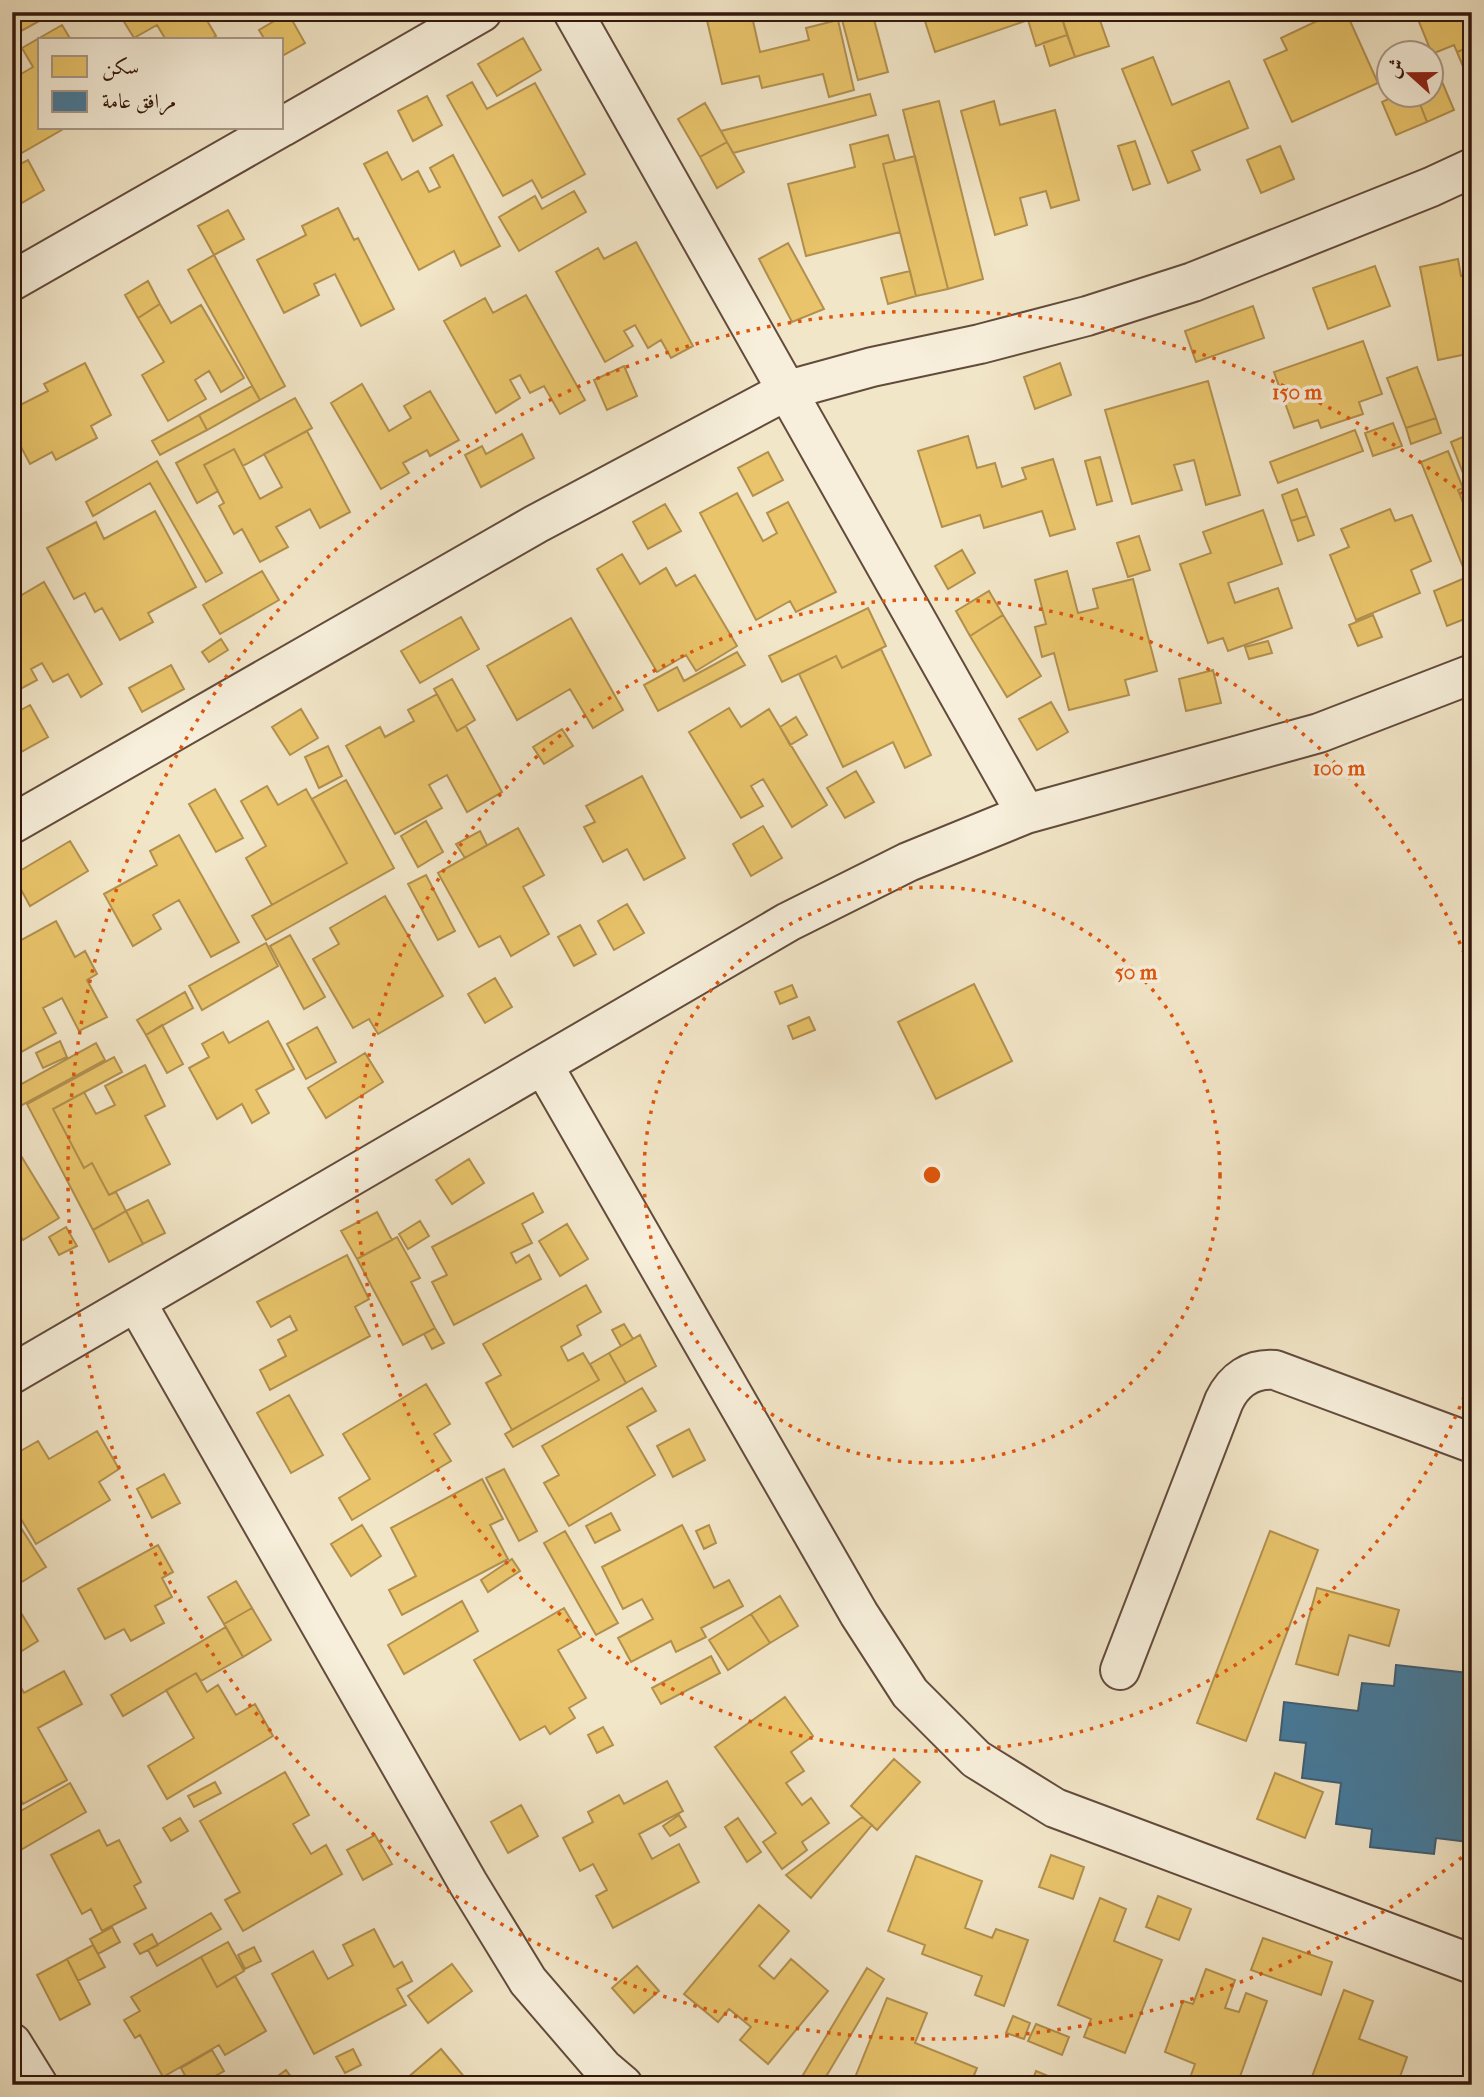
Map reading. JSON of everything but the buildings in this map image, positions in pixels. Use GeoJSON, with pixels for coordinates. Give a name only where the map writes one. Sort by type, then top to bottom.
{"type":"FeatureCollection","features":[{"type":"Feature","properties":{"kind":"street"},"geometry":{"type":"LineString","coordinates":[[284,125],[482,12]]}},
{"type":"Feature","properties":{"kind":"street"},"geometry":{"type":"LineString","coordinates":[[573,12],[1026,814]]}},
{"type":"Feature","properties":{"kind":"street"},"geometry":{"type":"LineString","coordinates":[[12,281],[276,130]]}},
{"type":"Feature","properties":{"kind":"street"},"geometry":{"type":"LineString","coordinates":[[12,824],[536,524],[788,390],[872,367],[980,344],[1087,316],[1193,282],[1432,187],[1472,168]]}},
{"type":"Feature","properties":{"kind":"street"},"geometry":{"type":"LineString","coordinates":[[12,1374],[788,922],[908,862],[1026,814],[1319,733],[1472,674]]}},
{"type":"Feature","properties":{"kind":"street"},"geometry":{"type":"LineString","coordinates":[[543,1065],[859,1614],[909,1693],[976,1759],[1055,1808],[1472,1964]]}},
{"type":"Feature","properties":{"kind":"street"},"geometry":{"type":"LineString","coordinates":[[136,1302],[461,1871],[528,1981],[603,2068],[623,2085]]}},
{"type":"Feature","properties":{"kind":"street"},"geometry":{"type":"LineString","coordinates":[[1120,1670],[1224,1401],[1230,1389],[1240,1379],[1263,1369],[1275,1370],[1472,1443]]}},
{"type":"Feature","properties":{"kind":"street"},"geometry":{"type":"LineString","coordinates":[[12,2043],[38,2085]]}}]}
